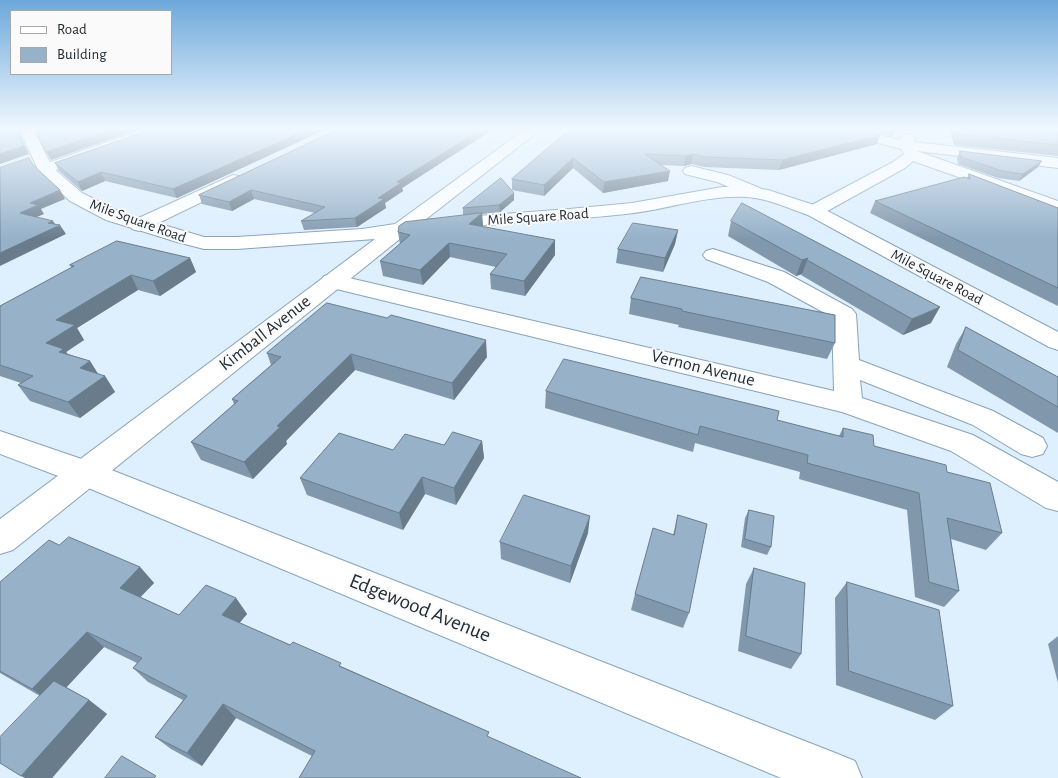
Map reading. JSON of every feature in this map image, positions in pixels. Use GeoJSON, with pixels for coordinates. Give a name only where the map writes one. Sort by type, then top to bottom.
{"type":"FeatureCollection","features":[{"type":"Feature","properties":{"kind":"street","name":"Mile Square Road"},"geometry":{"type":"LineString","coordinates":[[45,166],[68,191],[83,201],[108,213],[140,225],[194,241],[215,244],[362,235],[435,224],[590,213],[722,192],[756,193],[783,199],[814,212],[1058,342]]}},
{"type":"Feature","properties":{"kind":"street","name":"Kimball Avenue"},"geometry":{"type":"LineString","coordinates":[[0,538],[332,281],[484,166]]}},
{"type":"Feature","properties":{"kind":"street"},"geometry":{"type":"LineString","coordinates":[[814,212],[897,166]]}},
{"type":"Feature","properties":{"kind":"street"},"geometry":{"type":"LineString","coordinates":[[962,166],[1058,207]]}},
{"type":"Feature","properties":{"kind":"street"},"geometry":{"type":"LineString","coordinates":[[692,171],[722,178],[756,193]]}},
{"type":"Feature","properties":{"kind":"street"},"geometry":{"type":"LineString","coordinates":[[140,225],[243,175]]}},
{"type":"Feature","properties":{"kind":"street"},"geometry":{"type":"LineString","coordinates":[[713,255],[776,277],[844,314],[848,404]]}},
{"type":"Feature","properties":{"kind":"street","name":"Vernon Avenue"},"geometry":{"type":"LineString","coordinates":[[332,281],[848,404],[962,442],[1058,498]]}},
{"type":"Feature","properties":{"kind":"street"},"geometry":{"type":"LineString","coordinates":[[846,366],[983,418],[1032,446]]}},
{"type":"Feature","properties":{"kind":"street","name":"Edgewood Avenue"},"geometry":{"type":"LineString","coordinates":[[0,442],[85,473],[838,778]]}},
{"type":"Feature","properties":{"kind":"building"},"geometry":{"type":"Polygon","coordinates":[[[34,166],[60,190],[30,203],[38,205],[20,213],[53,221],[48,223],[60,225],[0,253],[0,168],[34,166]]]}},
{"type":"Feature","properties":{"kind":"building"},"geometry":{"type":"Polygon","coordinates":[[[59,166],[224,166],[173,189],[101,172],[78,182],[59,166]]]}},
{"type":"Feature","properties":{"kind":"building"},"geometry":{"type":"Polygon","coordinates":[[[260,166],[422,166],[397,182],[401,183],[378,198],[384,199],[355,218],[301,221],[325,207],[251,190],[229,202],[199,195],[260,166]]]}},
{"type":"Feature","properties":{"kind":"building"},"geometry":{"type":"Polygon","coordinates":[[[527,166],[564,166],[544,185],[512,179],[527,166]]]}},
{"type":"Feature","properties":{"kind":"building"},"geometry":{"type":"Polygon","coordinates":[[[584,166],[663,166],[670,171],[604,182],[584,166]]]}},
{"type":"Feature","properties":{"kind":"building"},"geometry":{"type":"Polygon","coordinates":[[[988,166],[1034,166],[1023,174],[1002,171],[988,166]]]}},
{"type":"Feature","properties":{"kind":"building"},"geometry":{"type":"Polygon","coordinates":[[[969,174],[1058,208],[1058,288],[875,201],[964,177],[970,179],[969,174]]]}},
{"type":"Feature","properties":{"kind":"building"},"geometry":{"type":"Polygon","coordinates":[[[501,178],[514,193],[499,205],[463,208],[501,178]]]}},
{"type":"Feature","properties":{"kind":"building"},"geometry":{"type":"Polygon","coordinates":[[[742,203],[940,307],[912,319],[807,260],[808,258],[802,260],[731,221],[742,203]]]}},
{"type":"Feature","properties":{"kind":"building"},"geometry":{"type":"Polygon","coordinates":[[[482,213],[469,224],[555,240],[524,281],[490,274],[507,254],[449,243],[420,270],[380,261],[410,235],[398,232],[399,226],[405,222],[482,213]]]}},
{"type":"Feature","properties":{"kind":"building"},"geometry":{"type":"Polygon","coordinates":[[[633,223],[678,230],[665,258],[618,249],[633,223]]]}},
{"type":"Feature","properties":{"kind":"building"},"geometry":{"type":"Polygon","coordinates":[[[117,241],[190,258],[153,281],[131,275],[56,320],[75,325],[46,343],[64,349],[59,352],[90,361],[80,368],[105,376],[68,402],[18,385],[33,376],[0,365],[0,306],[74,266],[70,265],[117,241]]]}},
{"type":"Feature","properties":{"kind":"building"},"geometry":{"type":"Polygon","coordinates":[[[641,277],[835,315],[835,343],[682,311],[682,309],[631,298],[641,277]]]}},
{"type":"Feature","properties":{"kind":"building"},"geometry":{"type":"Polygon","coordinates":[[[327,303],[387,318],[391,315],[486,340],[452,383],[351,354],[277,426],[280,427],[244,462],[191,442],[238,401],[232,399],[281,357],[267,353],[327,303]]]}},
{"type":"Feature","properties":{"kind":"building"},"geometry":{"type":"Polygon","coordinates":[[[966,327],[1058,377],[1058,407],[958,350],[966,327]]]}},
{"type":"Feature","properties":{"kind":"building"},"geometry":{"type":"Polygon","coordinates":[[[564,359],[779,411],[777,420],[843,437],[843,428],[873,435],[874,446],[946,465],[947,472],[990,483],[1002,533],[947,518],[959,591],[929,582],[919,493],[807,463],[808,455],[700,426],[698,435],[546,391],[564,359]]]}},
{"type":"Feature","properties":{"kind":"building"},"geometry":{"type":"Polygon","coordinates":[[[453,432],[482,441],[454,488],[422,477],[399,513],[300,478],[339,433],[393,450],[405,434],[444,445],[453,432]]]}},
{"type":"Feature","properties":{"kind":"building"},"geometry":{"type":"Polygon","coordinates":[[[524,495],[590,516],[571,566],[500,542],[524,495]]]}},
{"type":"Feature","properties":{"kind":"building"},"geometry":{"type":"Polygon","coordinates":[[[749,510],[774,516],[771,547],[745,539],[749,510]]]}},
{"type":"Feature","properties":{"kind":"building"},"geometry":{"type":"Polygon","coordinates":[[[678,515],[707,524],[689,613],[635,594],[653,528],[674,535],[678,515]]]}},
{"type":"Feature","properties":{"kind":"building"},"geometry":{"type":"Polygon","coordinates":[[[69,537],[140,567],[120,588],[179,615],[206,585],[236,598],[222,615],[290,645],[293,642],[341,663],[339,666],[489,732],[487,736],[581,778],[299,778],[315,751],[223,704],[187,753],[155,737],[187,696],[133,668],[142,658],[87,632],[32,689],[0,671],[0,582],[49,540],[59,545],[69,537]]]}},
{"type":"Feature","properties":{"kind":"building"},"geometry":{"type":"Polygon","coordinates":[[[754,568],[805,583],[801,654],[746,636],[754,568]]]}},
{"type":"Feature","properties":{"kind":"building"},"geometry":{"type":"Polygon","coordinates":[[[847,582],[939,610],[953,706],[849,671],[847,582]]]}},
{"type":"Feature","properties":{"kind":"building"},"geometry":{"type":"Polygon","coordinates":[[[54,681],[89,700],[21,776],[0,763],[0,737],[54,681]]]}},
{"type":"Feature","properties":{"kind":"building"},"geometry":{"type":"Polygon","coordinates":[[[122,756],[156,776],[154,778],[105,778],[122,756]]]}}]}
